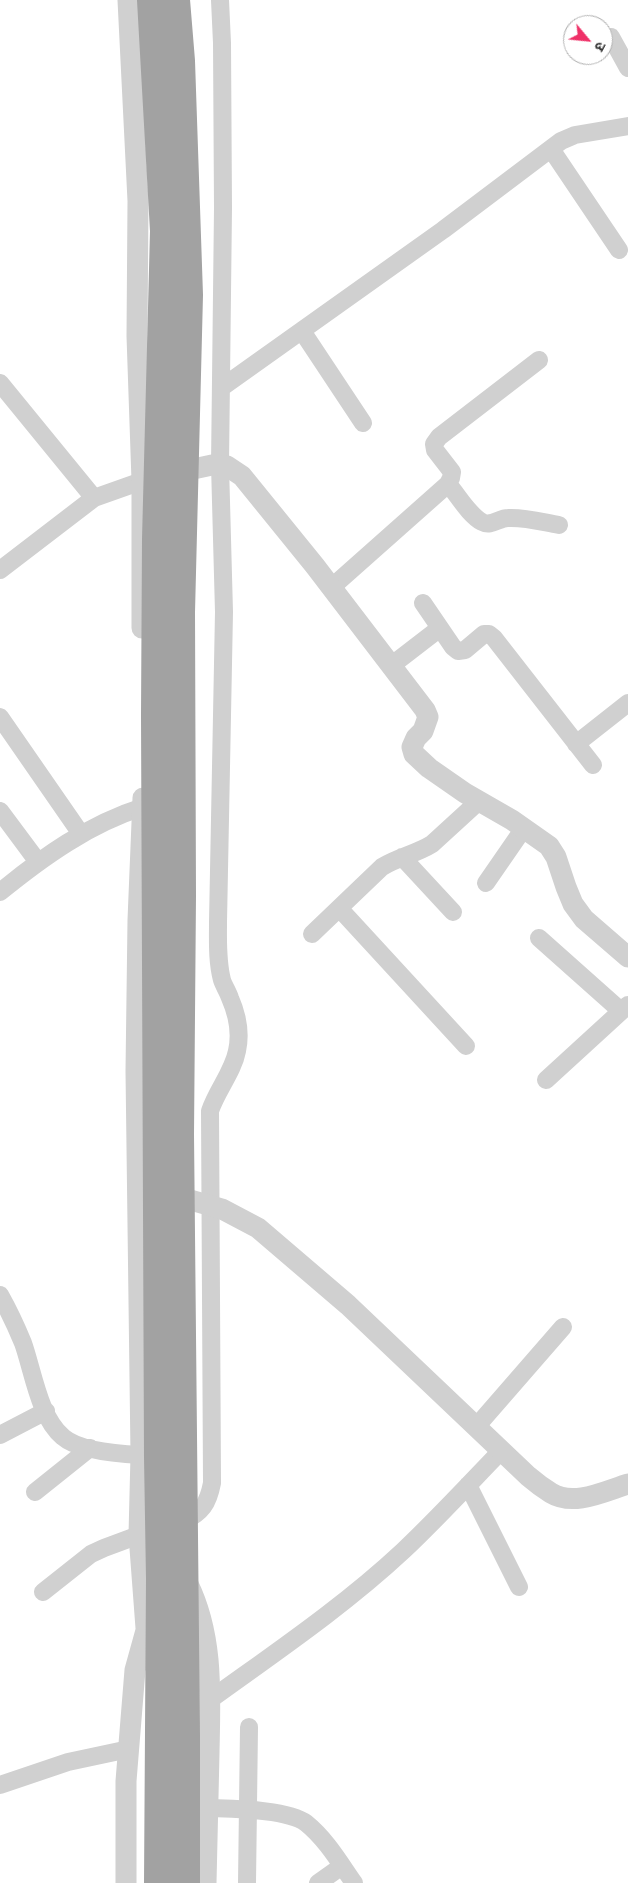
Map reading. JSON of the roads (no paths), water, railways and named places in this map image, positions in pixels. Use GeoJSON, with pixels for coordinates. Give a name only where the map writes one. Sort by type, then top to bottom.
{"type":"FeatureCollection","features":[{"type":"Feature","properties":{"kind":"highway"},"geometry":{"type":"LineString","coordinates":[[151,0],[164,231],[161,476],[155,716],[158,1457],[172,1577],[186,1737],[186,1883]]}},
{"type":"Feature","properties":{"kind":"highway"},"geometry":{"type":"LineString","coordinates":[[158,1883],[158,1741],[172,1577],[183,1522],[180,1197],[181,612],[161,476],[188,295],[181,61],[176,0]]}},
{"type":"Feature","properties":{"kind":"street"},"geometry":{"type":"LineString","coordinates":[[128,0],[138,201],[138,336],[161,476],[142,807],[136,1071],[140,1456],[139,1535],[146,1628]]}},
{"type":"Feature","properties":{"kind":"street"},"geometry":{"type":"LineString","coordinates":[[183,1522],[201,1511],[209,1498],[212,1483],[210,1111],[215,1096],[234,1062],[238,1049],[237,1015],[222,981],[218,931],[224,612],[220,465],[223,199],[220,0]]}},
{"type":"Feature","properties":{"kind":"street"},"geometry":{"type":"LineString","coordinates":[[613,41],[628,68]]}},
{"type":"Feature","properties":{"kind":"street"},"geometry":{"type":"LineString","coordinates":[[221,388],[450,225],[562,141],[575,135],[628,126]]}},
{"type":"Feature","properties":{"kind":"street"},"geometry":{"type":"LineString","coordinates":[[551,149],[619,250]]}},
{"type":"Feature","properties":{"kind":"street"},"geometry":{"type":"LineString","coordinates":[[302,330],[363,423]]}},
{"type":"Feature","properties":{"kind":"street"},"geometry":{"type":"LineString","coordinates":[[332,587],[448,484],[452,472],[435,450],[434,444],[439,437],[540,360]]}},
{"type":"Feature","properties":{"kind":"street"},"geometry":{"type":"LineString","coordinates":[[0,383],[94,498]]}},
{"type":"Feature","properties":{"kind":"street"},"geometry":{"type":"LineString","coordinates":[[0,570],[94,498],[161,476],[212,465],[227,466],[242,476],[258,494],[332,587],[425,710],[428,717],[423,731],[416,738],[412,747],[414,754],[429,768],[549,846],[556,857],[573,904],[584,919],[628,957]]}},
{"type":"Feature","properties":{"kind":"street"},"geometry":{"type":"LineString","coordinates":[[448,484],[482,522],[488,523],[508,518],[524,518],[559,525]]}},
{"type":"Feature","properties":{"kind":"street"},"geometry":{"type":"LineString","coordinates":[[423,603],[453,647],[458,651],[464,650],[484,634],[489,634],[494,638],[592,765]]}},
{"type":"Feature","properties":{"kind":"street"},"geometry":{"type":"LineString","coordinates":[[392,666],[440,628]]}},
{"type":"Feature","properties":{"kind":"street"},"geometry":{"type":"LineString","coordinates":[[576,744],[628,703]]}},
{"type":"Feature","properties":{"kind":"street"},"geometry":{"type":"LineString","coordinates":[[0,717],[81,834]]}},
{"type":"Feature","properties":{"kind":"street"},"geometry":{"type":"LineString","coordinates":[[312,934],[382,867],[402,856],[423,850],[432,844],[479,801]]}},
{"type":"Feature","properties":{"kind":"street"},"geometry":{"type":"LineString","coordinates":[[0,892],[38,862],[81,834],[142,807]]}},
{"type":"Feature","properties":{"kind":"street"},"geometry":{"type":"LineString","coordinates":[[0,811],[38,862]]}},
{"type":"Feature","properties":{"kind":"street"},"geometry":{"type":"LineString","coordinates":[[486,883],[524,828]]}},
{"type":"Feature","properties":{"kind":"street"},"geometry":{"type":"LineString","coordinates":[[402,856],[453,912]]}},
{"type":"Feature","properties":{"kind":"street"},"geometry":{"type":"LineString","coordinates":[[339,908],[466,1046]]}},
{"type":"Feature","properties":{"kind":"street"},"geometry":{"type":"LineString","coordinates":[[539,938],[625,1008],[546,1080]]}},
{"type":"Feature","properties":{"kind":"street"},"geometry":{"type":"LineString","coordinates":[[180,1197],[222,1209],[258,1228],[274,1240],[348,1305],[528,1476],[552,1494],[568,1499],[579,1498],[628,1484]]}},
{"type":"Feature","properties":{"kind":"street"},"geometry":{"type":"LineString","coordinates":[[0,1295],[12,1317],[50,1421],[63,1437],[90,1448],[140,1456]]}},
{"type":"Feature","properties":{"kind":"street"},"geometry":{"type":"LineString","coordinates":[[476,1426],[563,1327]]}},
{"type":"Feature","properties":{"kind":"street"},"geometry":{"type":"LineString","coordinates":[[0,1435],[46,1411]]}},
{"type":"Feature","properties":{"kind":"street"},"geometry":{"type":"LineString","coordinates":[[35,1492],[90,1448]]}},
{"type":"Feature","properties":{"kind":"street"},"geometry":{"type":"LineString","coordinates":[[210,1699],[327,1614],[363,1585],[402,1551],[501,1451]]}},
{"type":"Feature","properties":{"kind":"street"},"geometry":{"type":"LineString","coordinates":[[468,1485],[519,1587]]}},
{"type":"Feature","properties":{"kind":"street"},"geometry":{"type":"LineString","coordinates":[[43,1592],[91,1554],[139,1535]]}},
{"type":"Feature","properties":{"kind":"street"},"geometry":{"type":"LineString","coordinates":[[126,1883],[126,1781],[135,1670],[146,1628],[172,1577],[195,1598],[208,1655],[210,1699],[206,1883]]}},
{"type":"Feature","properties":{"kind":"street"},"geometry":{"type":"LineString","coordinates":[[247,1883],[249,1727]]}},
{"type":"Feature","properties":{"kind":"street"},"geometry":{"type":"LineString","coordinates":[[0,1785],[68,1762],[129,1749]]}},
{"type":"Feature","properties":{"kind":"street"},"geometry":{"type":"LineString","coordinates":[[208,1808],[249,1810],[291,1817],[304,1822],[320,1837],[354,1883]]}},
{"type":"Feature","properties":{"kind":"street"},"geometry":{"type":"LineString","coordinates":[[318,1883],[342,1866]]}}]}
